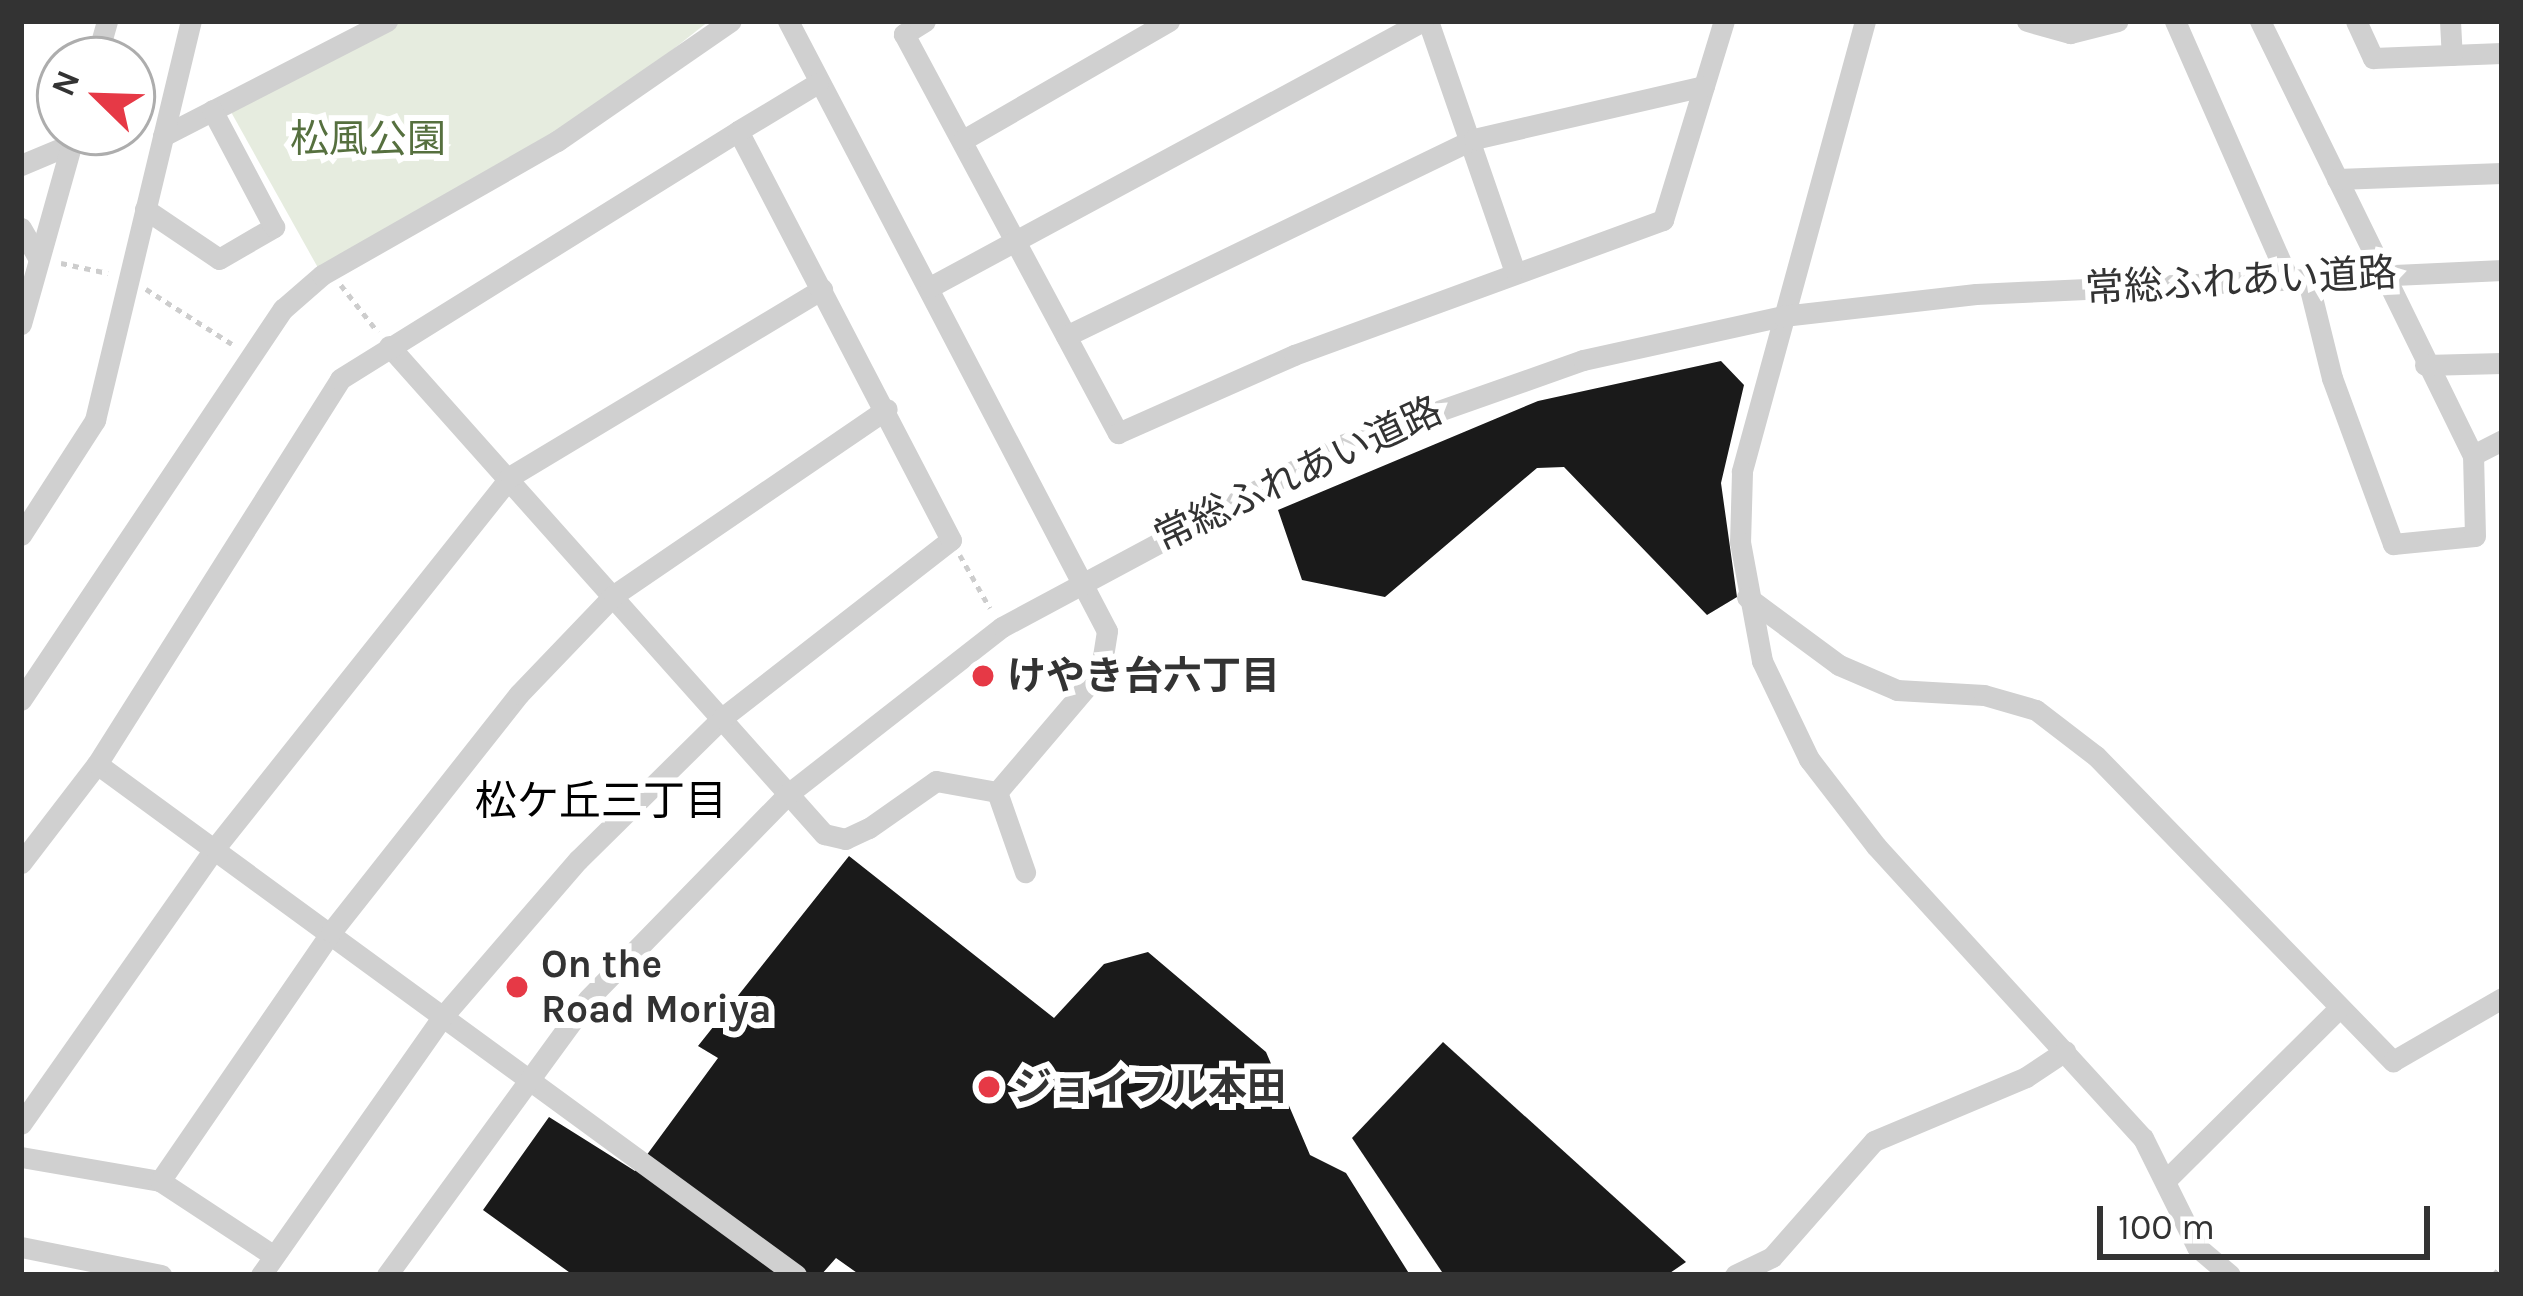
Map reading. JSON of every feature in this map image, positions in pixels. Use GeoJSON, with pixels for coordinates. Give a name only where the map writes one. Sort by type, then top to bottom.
{"type":"FeatureCollection","features":[{"type":"Feature","properties":{"kind":"street"},"geometry":{"type":"LineString","coordinates":[[21,535],[94,420],[191,21]]}},
{"type":"Feature","properties":{"kind":"street"},"geometry":{"type":"LineString","coordinates":[[163,136],[387,21]]}},
{"type":"Feature","properties":{"kind":"street"},"geometry":{"type":"LineString","coordinates":[[21,700],[283,310],[330,271],[557,141],[731,21]]}},
{"type":"Feature","properties":{"kind":"street"},"geometry":{"type":"LineString","coordinates":[[788,21],[1107,631],[1101,670],[997,792]]}},
{"type":"Feature","properties":{"kind":"street"},"geometry":{"type":"LineString","coordinates":[[926,21],[904,34],[1118,433],[1514,270],[1663,220],[1724,21]]}},
{"type":"Feature","properties":{"kind":"street"},"geometry":{"type":"LineString","coordinates":[[964,140],[1169,21]]}},
{"type":"Feature","properties":{"kind":"street"},"geometry":{"type":"LineString","coordinates":[[930,286],[1426,21],[1474,139],[1514,270]]}},
{"type":"Feature","properties":{"kind":"street"},"geometry":{"type":"LineString","coordinates":[[1864,21],[1742,472],[1747,597],[1762,661],[1809,759],[2170,1176],[2197,1247],[2230,1275]]}},
{"type":"Feature","properties":{"kind":"street"},"geometry":{"type":"LineString","coordinates":[[2027,21],[2070,33],[2118,21]]}},
{"type":"Feature","properties":{"kind":"street"},"geometry":{"type":"LineString","coordinates":[[2175,21],[2298,278],[2393,544],[2475,536],[2473,455],[2260,21]]}},
{"type":"Feature","properties":{"kind":"street"},"geometry":{"type":"LineString","coordinates":[[2356,21],[2374,58],[2502,53]]}},
{"type":"Feature","properties":{"kind":"street"},"geometry":{"type":"LineString","coordinates":[[2450,21],[2452,55]]}},
{"type":"Feature","properties":{"kind":"street"},"geometry":{"type":"LineString","coordinates":[[21,863],[97,764],[340,379],[818,83]]}},
{"type":"Feature","properties":{"kind":"street"},"geometry":{"type":"LineString","coordinates":[[1066,336],[1474,139],[1704,86]]}},
{"type":"Feature","properties":{"kind":"street"},"geometry":{"type":"LineString","coordinates":[[145,209],[219,259],[274,227],[212,110]]}},
{"type":"Feature","properties":{"kind":"street"},"geometry":{"type":"LineString","coordinates":[[21,1157],[160,1181],[267,1266],[444,1015],[578,860],[722,718],[951,540],[738,131]]}},
{"type":"Feature","properties":{"kind":"street"},"geometry":{"type":"LineString","coordinates":[[21,324],[68,156]]}},
{"type":"Feature","properties":{"kind":"street"},"geometry":{"type":"LineString","coordinates":[[2336,179],[2502,173]]}},
{"type":"Feature","properties":{"kind":"street"},"geometry":{"type":"LineString","coordinates":[[21,228],[38,258]]}},
{"type":"Feature","properties":{"kind":"street","name":"常総ふれあい道路"},"geometry":{"type":"LineString","coordinates":[[387,1275],[527,1078],[653,926],[788,794],[1001,627],[1080,579],[1340,446],[1582,360],[1783,316],[1976,294],[2502,270]]}},
{"type":"Feature","properties":{"kind":"street"},"geometry":{"type":"LineString","coordinates":[[21,1124],[215,848],[511,476],[822,289]]}},
{"type":"Feature","properties":{"kind":"street"},"geometry":{"type":"LineString","coordinates":[[389,346],[511,476],[824,834],[845,839],[936,781],[997,792]]}},
{"type":"Feature","properties":{"kind":"street"},"geometry":{"type":"LineString","coordinates":[[2425,364],[2502,363]]}},
{"type":"Feature","properties":{"kind":"street"},"geometry":{"type":"LineString","coordinates":[[160,1181],[331,932],[519,694],[614,595],[887,410]]}},
{"type":"Feature","properties":{"kind":"street"},"geometry":{"type":"LineString","coordinates":[[2473,455],[2502,440]]}},
{"type":"Feature","properties":{"kind":"street"},"geometry":{"type":"LineString","coordinates":[[1747,597],[1840,665],[1897,690],[1984,695],[2036,710],[2096,756],[2336,1011],[2393,1061],[2502,998]]}},
{"type":"Feature","properties":{"kind":"street"},"geometry":{"type":"LineString","coordinates":[[97,764],[796,1275]]}},
{"type":"Feature","properties":{"kind":"street"},"geometry":{"type":"LineString","coordinates":[[997,792],[1025,872]]}},
{"type":"Feature","properties":{"kind":"street"},"geometry":{"type":"LineString","coordinates":[[2170,1176],[2336,1011]]}},
{"type":"Feature","properties":{"kind":"street"},"geometry":{"type":"LineString","coordinates":[[1736,1275],[1772,1257],[1874,1141],[2026,1077],[2065,1051]]}},
{"type":"Feature","properties":{"kind":"street"},"geometry":{"type":"LineString","coordinates":[[21,1247],[161,1275]]}},
{"type":"Feature","properties":{"kind":"path"},"geometry":{"type":"LineString","coordinates":[[38,258],[128,277],[251,357]]}},
{"type":"Feature","properties":{"kind":"path"},"geometry":{"type":"LineString","coordinates":[[330,271],[389,346]]}},
{"type":"Feature","properties":{"kind":"path"},"geometry":{"type":"LineString","coordinates":[[951,540],[1001,627]]}},
{"type":"Feature","properties":{"kind":"path"},"geometry":{"type":"LineString","coordinates":[[2493,1275],[2502,1266]]}},
{"type":"Feature","properties":{"kind":"green space","name":"松風公園"},"geometry":{"type":"Polygon","coordinates":[[[387,21],[709,21],[557,141],[322,275],[226,103],[387,21]]]}},
{"type":"Feature","properties":{"kind":"building"},"geometry":{"type":"Polygon","coordinates":[[[1721,361],[1744,385],[1721,483],[1737,597],[1707,615],[1564,467],[1537,468],[1385,597],[1302,580],[1278,510],[1538,401],[1721,361]]]}},
{"type":"Feature","properties":{"kind":"building","name":"ジョイフル本田"},"geometry":{"type":"Polygon","coordinates":[[[849,856],[1054,1018],[1104,964],[1148,952],[1266,1052],[1310,1155],[1346,1173],[1410,1275],[860,1275],[836,1258],[821,1275],[573,1275],[483,1210],[549,1117],[635,1171],[718,1058],[698,1046],[849,856]]]}},
{"type":"Feature","properties":{"kind":"building","name":"ジョイフル本田"},"geometry":{"type":"Polygon","coordinates":[[[1443,1042],[1686,1262],[1667,1275],[1444,1275],[1352,1138],[1443,1042]]]}},
{"type":"Feature","properties":{"kind":"place","name":"けやき台六丁目"},"geometry":{"type":"Point","coordinates":[983,676]}},
{"type":"Feature","properties":{"kind":"place","name":"On the Road Moriya"},"geometry":{"type":"Point","coordinates":[517,987]}},
{"type":"Feature","properties":{"kind":"place","name":"ジョイフル本田"},"geometry":{"type":"Point","coordinates":[989,1087]}},
{"type":"Feature","properties":{"kind":"district","name":"松ケ丘三丁目"},"geometry":{"type":"Point","coordinates":[601,801]}}]}
